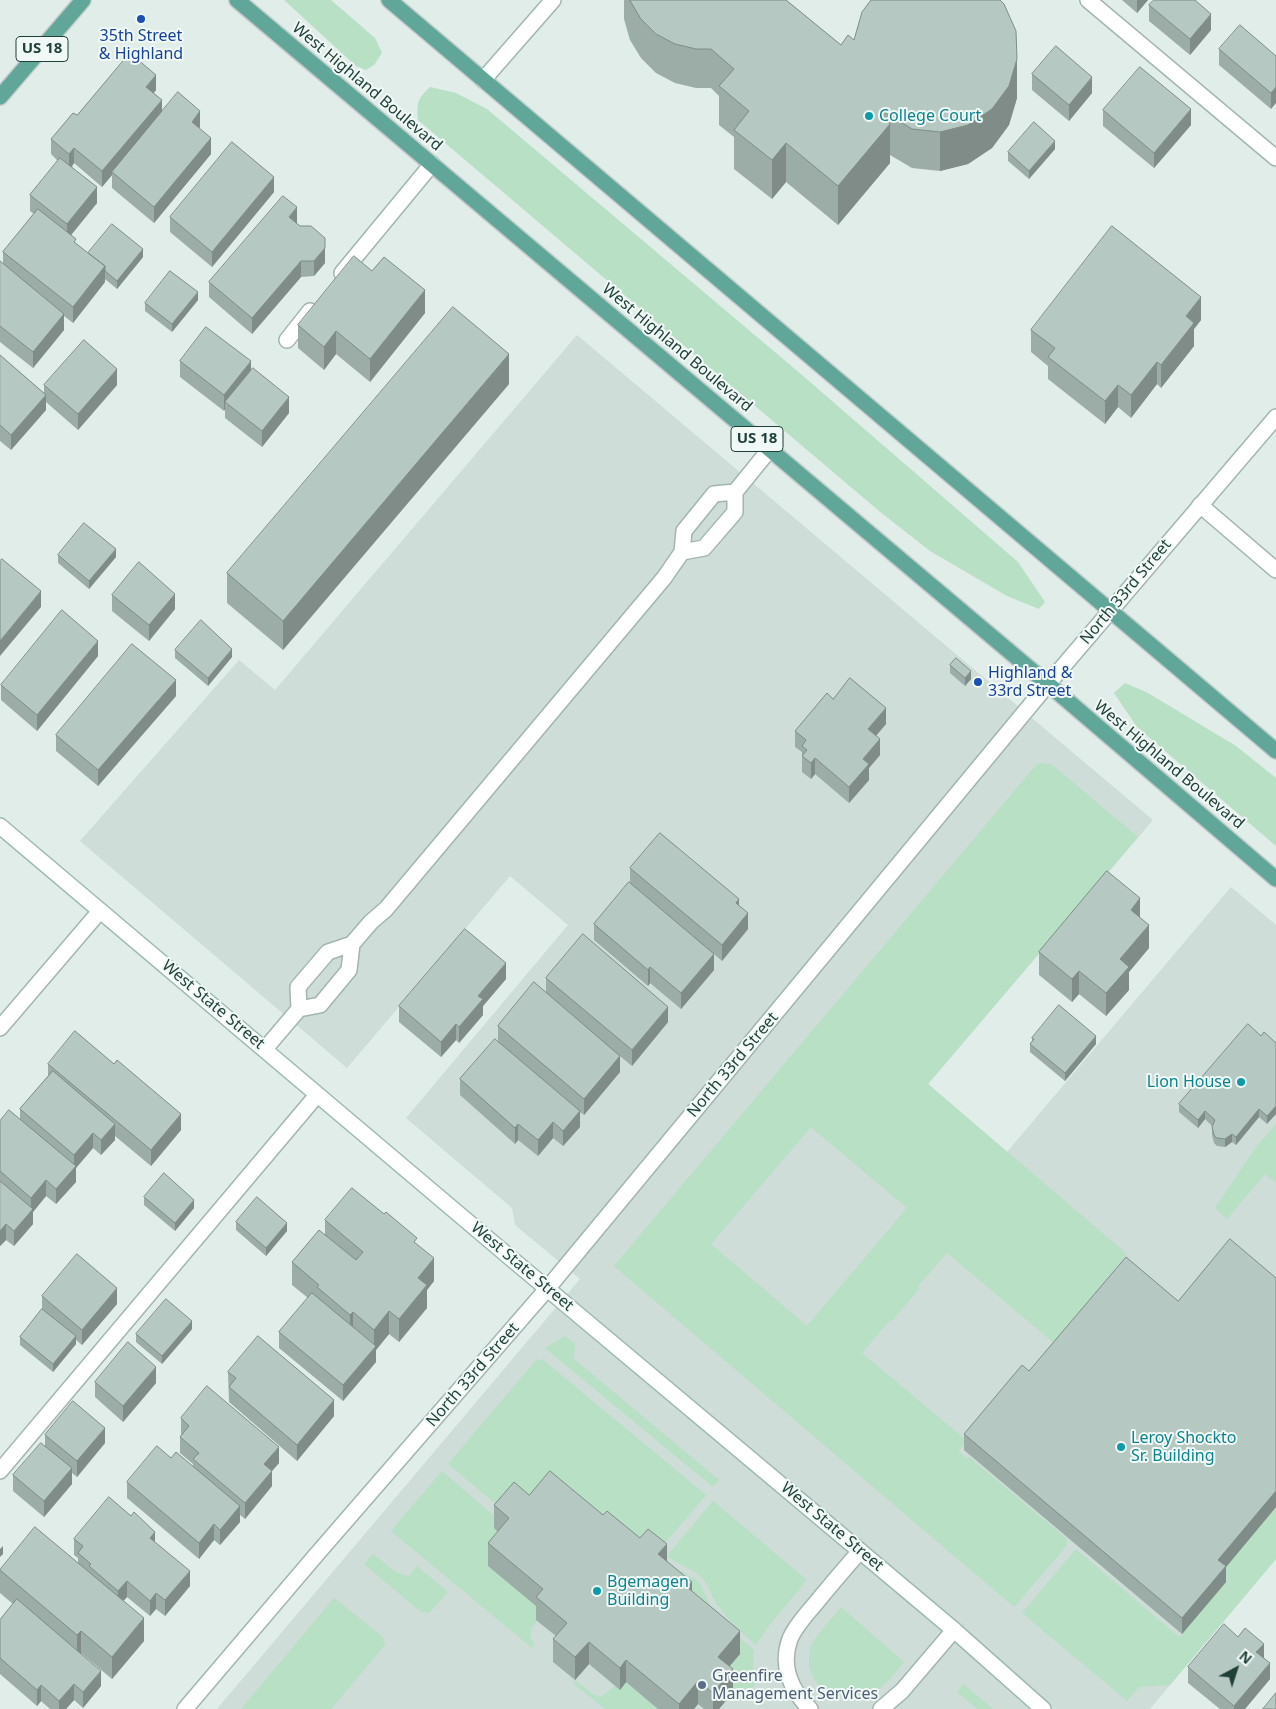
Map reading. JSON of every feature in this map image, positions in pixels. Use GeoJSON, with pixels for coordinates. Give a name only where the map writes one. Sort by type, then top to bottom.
{"type":"FeatureCollection","features":[{"type":"Feature","properties":{"kind":"main road","name":"US 18"},"geometry":{"type":"LineString","coordinates":[[0,97],[83,0]]}},
{"type":"Feature","properties":{"kind":"main road","name":"West Highland Boulevard"},"geometry":{"type":"LineString","coordinates":[[237,0],[1048,684],[1276,879]]}},
{"type":"Feature","properties":{"kind":"main road"},"geometry":{"type":"LineString","coordinates":[[389,0],[1276,752]]}},
{"type":"Feature","properties":{"kind":"street"},"geometry":{"type":"LineString","coordinates":[[483,80],[553,0]]}},
{"type":"Feature","properties":{"kind":"street"},"geometry":{"type":"LineString","coordinates":[[1088,0],[1276,158]]}},
{"type":"Feature","properties":{"kind":"street"},"geometry":{"type":"LineString","coordinates":[[330,287],[432,164]]}},
{"type":"Feature","properties":{"kind":"street"},"geometry":{"type":"LineString","coordinates":[[287,340],[318,302]]}},
{"type":"Feature","properties":{"kind":"street","name":"North 33rd Street"},"geometry":{"type":"LineString","coordinates":[[185,1709],[547,1289],[1048,684],[1276,417]]}},
{"type":"Feature","properties":{"kind":"street"},"geometry":{"type":"LineString","coordinates":[[682,552],[704,548],[735,512],[735,492],[770,450]]}},
{"type":"Feature","properties":{"kind":"street"},"geometry":{"type":"LineString","coordinates":[[299,1009],[298,987],[328,952],[352,944],[399,894],[664,578],[682,552],[684,531],[714,494],[735,492]]}},
{"type":"Feature","properties":{"kind":"street"},"geometry":{"type":"LineString","coordinates":[[1200,506],[1276,570]]}},
{"type":"Feature","properties":{"kind":"street","name":"West State Street"},"geometry":{"type":"LineString","coordinates":[[0,826],[547,1289],[954,1630],[1043,1709]]}},
{"type":"Feature","properties":{"kind":"street"},"geometry":{"type":"LineString","coordinates":[[0,1028],[100,910]]}},
{"type":"Feature","properties":{"kind":"street"},"geometry":{"type":"LineString","coordinates":[[265,1049],[299,1009],[320,1005],[349,970],[352,944]]}},
{"type":"Feature","properties":{"kind":"street"},"geometry":{"type":"LineString","coordinates":[[0,1471],[317,1095]]}},
{"type":"Feature","properties":{"kind":"street"},"geometry":{"type":"LineString","coordinates":[[810,1709],[799,1698],[789,1678],[787,1657],[790,1639],[800,1622],[860,1551]]}},
{"type":"Feature","properties":{"kind":"street"},"geometry":{"type":"LineString","coordinates":[[881,1709],[902,1691],[954,1630]]}},
{"type":"Feature","properties":{"kind":"shaded area"},"geometry":{"type":"Polygon","coordinates":[[[577,335],[1153,820],[928,1084],[1007,1152],[1231,887],[1276,925],[1276,1559],[1150,1709],[217,1709],[580,1279],[515,1225],[512,1208],[406,1118],[568,925],[510,876],[347,1068],[80,841],[239,660],[275,690],[577,335]]]}},
{"type":"Feature","properties":{"kind":"green space"},"geometry":{"type":"Polygon","coordinates":[[[284,0],[331,0],[375,38],[382,53],[374,65],[366,70],[356,66],[284,0]]]}},
{"type":"Feature","properties":{"kind":"green space"},"geometry":{"type":"Polygon","coordinates":[[[430,87],[456,93],[487,109],[802,375],[1018,562],[1045,602],[1039,609],[1007,596],[930,551],[879,511],[418,120],[419,101],[430,87]]]}},
{"type":"Feature","properties":{"kind":"green space"},"geometry":{"type":"Polygon","coordinates":[[[1125,683],[1148,693],[1236,746],[1276,778],[1276,846],[1137,727],[1114,693],[1125,683]]]}},
{"type":"Feature","properties":{"kind":"green space"},"geometry":{"type":"Polygon","coordinates":[[[1037,764],[1051,764],[1138,837],[928,1084],[1127,1254],[1054,1343],[947,1253],[918,1286],[920,1288],[892,1321],[890,1320],[862,1353],[967,1441],[958,1451],[967,1459],[969,1457],[1067,1539],[1067,1545],[1014,1607],[614,1266],[1037,764]],[[811,1127],[711,1244],[807,1326],[907,1208],[811,1127]]]}},
{"type":"Feature","properties":{"kind":"green space"},"geometry":{"type":"Polygon","coordinates":[[[1276,1124],[1276,1183],[1265,1174],[1227,1219],[1215,1208],[1254,1150],[1276,1124]]]}},
{"type":"Feature","properties":{"kind":"green space"},"geometry":{"type":"Polygon","coordinates":[[[565,1336],[575,1344],[574,1359],[719,1480],[713,1487],[545,1348],[565,1336]]]}},
{"type":"Feature","properties":{"kind":"green space"},"geometry":{"type":"Polygon","coordinates":[[[537,1359],[540,1361],[542,1359],[706,1495],[654,1556],[507,1513],[448,1464],[537,1359]]]}},
{"type":"Feature","properties":{"kind":"green space"},"geometry":{"type":"Polygon","coordinates":[[[442,1471],[500,1521],[543,1612],[531,1629],[531,1639],[534,1644],[532,1648],[391,1531],[442,1471]]]}},
{"type":"Feature","properties":{"kind":"green space"},"geometry":{"type":"Polygon","coordinates":[[[713,1501],[807,1580],[767,1628],[756,1645],[720,1609],[703,1579],[695,1572],[667,1556],[713,1501]]]}},
{"type":"Feature","properties":{"kind":"green space"},"geometry":{"type":"Polygon","coordinates":[[[1276,1507],[1276,1559],[1170,1685],[1139,1687],[1127,1701],[1022,1613],[1076,1549],[1179,1637],[1225,1582],[1218,1576],[1276,1507]]]}},
{"type":"Feature","properties":{"kind":"green space"},"geometry":{"type":"Polygon","coordinates":[[[373,1554],[404,1575],[409,1576],[417,1566],[448,1592],[429,1613],[421,1612],[364,1564],[373,1554]]]}},
{"type":"Feature","properties":{"kind":"green space"},"geometry":{"type":"Polygon","coordinates":[[[670,1565],[700,1583],[710,1605],[737,1636],[754,1650],[753,1674],[755,1685],[738,1699],[731,1694],[670,1565]]]}},
{"type":"Feature","properties":{"kind":"green space"},"geometry":{"type":"Polygon","coordinates":[[[334,1598],[383,1637],[385,1645],[331,1709],[241,1709],[334,1598]]]}},
{"type":"Feature","properties":{"kind":"green space"},"geometry":{"type":"Polygon","coordinates":[[[841,1607],[904,1662],[888,1681],[867,1695],[848,1698],[839,1696],[822,1687],[811,1672],[809,1663],[812,1644],[841,1607]]]}},
{"type":"Feature","properties":{"kind":"green space"},"geometry":{"type":"Polygon","coordinates":[[[575,1680],[594,1695],[601,1697],[615,1686],[626,1682],[658,1709],[605,1709],[573,1683],[575,1680]]]}},
{"type":"Feature","properties":{"kind":"green space"},"geometry":{"type":"Polygon","coordinates":[[[963,1684],[993,1709],[977,1709],[957,1692],[963,1684]]]}},
{"type":"Feature","properties":{"kind":"building","name":"College Court"},"geometry":{"type":"Polygon","coordinates":[[[630,0],[786,0],[841,45],[848,35],[854,40],[862,12],[871,0],[1000,0],[1004,4],[1016,31],[1017,59],[1009,86],[992,109],[968,125],[940,132],[912,129],[882,111],[879,115],[890,124],[838,186],[786,143],[772,160],[734,130],[749,111],[719,86],[734,69],[711,49],[696,49],[675,44],[656,34],[641,19],[630,0]]]}},
{"type":"Feature","properties":{"kind":"building"},"geometry":{"type":"Polygon","coordinates":[[[1154,0],[1195,0],[1211,14],[1190,39],[1149,5],[1154,0]]]}},
{"type":"Feature","properties":{"kind":"building"},"geometry":{"type":"Polygon","coordinates":[[[1240,25],[1276,56],[1276,87],[1271,93],[1219,49],[1240,25]]]}},
{"type":"Feature","properties":{"kind":"building"},"geometry":{"type":"Polygon","coordinates":[[[1056,46],[1092,77],[1069,105],[1032,74],[1056,46]]]}},
{"type":"Feature","properties":{"kind":"building"},"geometry":{"type":"Polygon","coordinates":[[[130,53],[156,75],[146,87],[162,100],[102,171],[74,148],[69,154],[51,139],[73,113],[77,115],[130,53]]]}},
{"type":"Feature","properties":{"kind":"building"},"geometry":{"type":"Polygon","coordinates":[[[1140,67],[1191,109],[1154,153],[1103,110],[1140,67]]]}},
{"type":"Feature","properties":{"kind":"building"},"geometry":{"type":"Polygon","coordinates":[[[178,92],[200,111],[192,122],[211,138],[154,207],[112,172],[178,92]]]}},
{"type":"Feature","properties":{"kind":"building"},"geometry":{"type":"Polygon","coordinates":[[[1034,122],[1055,141],[1029,171],[1008,152],[1034,122]]]}},
{"type":"Feature","properties":{"kind":"building"},"geometry":{"type":"Polygon","coordinates":[[[232,142],[274,177],[212,252],[170,217],[232,142]]]}},
{"type":"Feature","properties":{"kind":"building"},"geometry":{"type":"Polygon","coordinates":[[[60,158],[97,187],[67,224],[30,195],[60,158]]]}},
{"type":"Feature","properties":{"kind":"building"},"geometry":{"type":"Polygon","coordinates":[[[283,196],[297,207],[289,217],[300,226],[311,226],[325,238],[325,248],[314,261],[301,261],[252,318],[209,282],[283,196]]]}},
{"type":"Feature","properties":{"kind":"building"},"geometry":{"type":"Polygon","coordinates":[[[38,209],[76,239],[74,242],[105,266],[73,307],[3,252],[38,209]]]}},
{"type":"Feature","properties":{"kind":"building"},"geometry":{"type":"Polygon","coordinates":[[[112,224],[143,249],[117,281],[105,271],[105,266],[88,253],[112,224]]]}},
{"type":"Feature","properties":{"kind":"building"},"geometry":{"type":"Polygon","coordinates":[[[1112,226],[1201,297],[1186,316],[1194,323],[1161,365],[1157,362],[1131,395],[1118,385],[1105,401],[1048,357],[1055,348],[1031,330],[1112,226]]]}},
{"type":"Feature","properties":{"kind":"building"},"geometry":{"type":"Polygon","coordinates":[[[354,256],[372,271],[384,257],[425,290],[370,359],[336,331],[324,347],[298,325],[354,256]]]}},
{"type":"Feature","properties":{"kind":"building"},"geometry":{"type":"Polygon","coordinates":[[[0,261],[64,314],[33,352],[0,326],[0,261]]]}},
{"type":"Feature","properties":{"kind":"building"},"geometry":{"type":"Polygon","coordinates":[[[170,271],[198,292],[172,324],[145,303],[170,271]]]}},
{"type":"Feature","properties":{"kind":"building"},"geometry":{"type":"Polygon","coordinates":[[[453,307],[509,354],[283,621],[227,573],[453,307]]]}},
{"type":"Feature","properties":{"kind":"building"},"geometry":{"type":"Polygon","coordinates":[[[206,327],[251,361],[224,395],[180,361],[206,327]]]}},
{"type":"Feature","properties":{"kind":"building"},"geometry":{"type":"Polygon","coordinates":[[[84,340],[117,369],[78,414],[44,385],[84,340]]]}},
{"type":"Feature","properties":{"kind":"building"},"geometry":{"type":"Polygon","coordinates":[[[0,355],[46,395],[11,435],[0,425],[0,355]]]}},
{"type":"Feature","properties":{"kind":"building"},"geometry":{"type":"Polygon","coordinates":[[[253,368],[289,397],[262,431],[225,402],[253,368]]]}},
{"type":"Feature","properties":{"kind":"building"},"geometry":{"type":"Polygon","coordinates":[[[84,523],[116,549],[89,581],[58,555],[84,523]]]}},
{"type":"Feature","properties":{"kind":"building"},"geometry":{"type":"Polygon","coordinates":[[[2,559],[41,591],[0,641],[0,561],[2,559]]]}},
{"type":"Feature","properties":{"kind":"building"},"geometry":{"type":"Polygon","coordinates":[[[139,562],[175,594],[149,625],[112,595],[139,562]]]}},
{"type":"Feature","properties":{"kind":"building"},"geometry":{"type":"Polygon","coordinates":[[[62,610],[98,641],[37,715],[1,685],[62,610]]]}},
{"type":"Feature","properties":{"kind":"building"},"geometry":{"type":"Polygon","coordinates":[[[201,620],[232,649],[208,678],[175,650],[201,620]]]}},
{"type":"Feature","properties":{"kind":"building"},"geometry":{"type":"Polygon","coordinates":[[[132,644],[176,680],[98,770],[56,735],[132,644]]]}},
{"type":"Feature","properties":{"kind":"building"},"geometry":{"type":"Polygon","coordinates":[[[956,658],[971,671],[965,678],[950,665],[956,658]]]}},
{"type":"Feature","properties":{"kind":"building"},"geometry":{"type":"Polygon","coordinates":[[[850,678],[886,708],[868,729],[880,739],[863,759],[869,764],[849,787],[815,758],[811,763],[802,756],[807,750],[802,746],[806,740],[795,731],[827,693],[833,699],[850,678]]]}},
{"type":"Feature","properties":{"kind":"building"},"geometry":{"type":"Polygon","coordinates":[[[660,833],[739,899],[736,903],[748,913],[722,945],[630,868],[660,833]]]}},
{"type":"Feature","properties":{"kind":"building"},"geometry":{"type":"Polygon","coordinates":[[[1107,871],[1140,898],[1131,910],[1149,925],[1120,959],[1129,967],[1106,993],[1079,971],[1072,979],[1039,952],[1107,871]]]}},
{"type":"Feature","properties":{"kind":"building"},"geometry":{"type":"Polygon","coordinates":[[[629,882],[714,954],[681,993],[650,967],[648,970],[594,924],[629,882]]]}},
{"type":"Feature","properties":{"kind":"building"},"geometry":{"type":"Polygon","coordinates":[[[465,929],[506,963],[478,996],[483,999],[459,1027],[456,1024],[441,1042],[399,1006],[465,929]]]}},
{"type":"Feature","properties":{"kind":"building"},"geometry":{"type":"Polygon","coordinates":[[[583,934],[668,1007],[632,1050],[546,978],[583,934]]]}},
{"type":"Feature","properties":{"kind":"building"},"geometry":{"type":"Polygon","coordinates":[[[534,982],[620,1056],[584,1099],[498,1026],[534,982]]]}},
{"type":"Feature","properties":{"kind":"building"},"geometry":{"type":"Polygon","coordinates":[[[1059,1005],[1096,1036],[1065,1073],[1030,1044],[1034,1039],[1032,1038],[1059,1005]]]}},
{"type":"Feature","properties":{"kind":"building","name":"Lion House"},"geometry":{"type":"Polygon","coordinates":[[[1248,1024],[1261,1036],[1264,1032],[1276,1043],[1276,1106],[1267,1116],[1259,1109],[1236,1137],[1232,1134],[1225,1139],[1217,1138],[1212,1127],[1215,1120],[1205,1111],[1198,1120],[1179,1104],[1248,1024]]]}},
{"type":"Feature","properties":{"kind":"building"},"geometry":{"type":"Polygon","coordinates":[[[75,1031],[114,1064],[117,1060],[181,1114],[151,1150],[48,1064],[75,1031]]]}},
{"type":"Feature","properties":{"kind":"building"},"geometry":{"type":"Polygon","coordinates":[[[495,1039],[580,1111],[563,1131],[553,1122],[538,1140],[518,1124],[515,1128],[460,1079],[495,1039]]]}},
{"type":"Feature","properties":{"kind":"building"},"geometry":{"type":"Polygon","coordinates":[[[53,1071],[115,1124],[101,1140],[93,1133],[74,1155],[20,1109],[53,1071]]]}},
{"type":"Feature","properties":{"kind":"building"},"geometry":{"type":"Polygon","coordinates":[[[9,1110],[76,1166],[56,1189],[46,1180],[31,1198],[0,1171],[0,1121],[9,1110]]]}},
{"type":"Feature","properties":{"kind":"building"},"geometry":{"type":"Polygon","coordinates":[[[164,1173],[194,1200],[175,1223],[144,1197],[164,1173]]]}},
{"type":"Feature","properties":{"kind":"building"},"geometry":{"type":"Polygon","coordinates":[[[0,1181],[33,1209],[14,1231],[6,1224],[0,1231],[0,1181]]]}},
{"type":"Feature","properties":{"kind":"building"},"geometry":{"type":"Polygon","coordinates":[[[352,1188],[384,1214],[386,1212],[417,1238],[414,1242],[434,1258],[418,1278],[427,1285],[399,1319],[389,1311],[374,1330],[353,1312],[350,1315],[317,1287],[319,1285],[292,1262],[319,1230],[356,1260],[363,1252],[325,1220],[352,1188]]]}},
{"type":"Feature","properties":{"kind":"building"},"geometry":{"type":"Polygon","coordinates":[[[257,1197],[287,1223],[266,1248],[236,1222],[257,1197]]]}},
{"type":"Feature","properties":{"kind":"building","name":"Leroy Shockto Sr. Building"},"geometry":{"type":"Polygon","coordinates":[[[1230,1239],[1276,1278],[1276,1491],[1218,1560],[1226,1566],[1182,1618],[964,1434],[1022,1365],[1029,1371],[1126,1257],[1178,1301],[1230,1239]]]}},
{"type":"Feature","properties":{"kind":"building"},"geometry":{"type":"Polygon","coordinates":[[[77,1254],[117,1288],[82,1330],[42,1296],[77,1254]]]}},
{"type":"Feature","properties":{"kind":"building"},"geometry":{"type":"Polygon","coordinates":[[[312,1293],[376,1346],[343,1385],[279,1332],[312,1293]]]}},
{"type":"Feature","properties":{"kind":"building"},"geometry":{"type":"Polygon","coordinates":[[[166,1299],[192,1321],[162,1356],[136,1334],[166,1299]]]}},
{"type":"Feature","properties":{"kind":"building"},"geometry":{"type":"Polygon","coordinates":[[[42,1309],[76,1336],[53,1364],[20,1337],[42,1309]]]}},
{"type":"Feature","properties":{"kind":"building"},"geometry":{"type":"Polygon","coordinates":[[[258,1336],[334,1400],[297,1445],[229,1387],[236,1378],[228,1372],[258,1336]]]}},
{"type":"Feature","properties":{"kind":"building"},"geometry":{"type":"Polygon","coordinates":[[[128,1342],[156,1367],[123,1406],[95,1382],[128,1342]]]}},
{"type":"Feature","properties":{"kind":"building"},"geometry":{"type":"Polygon","coordinates":[[[207,1386],[279,1447],[264,1464],[272,1471],[245,1503],[193,1459],[199,1453],[180,1437],[189,1426],[181,1418],[207,1386]]]}},
{"type":"Feature","properties":{"kind":"building"},"geometry":{"type":"Polygon","coordinates":[[[73,1401],[105,1428],[77,1461],[45,1435],[73,1401]]]}},
{"type":"Feature","properties":{"kind":"building"},"geometry":{"type":"Polygon","coordinates":[[[41,1443],[72,1468],[44,1501],[13,1475],[41,1443]]]}},
{"type":"Feature","properties":{"kind":"building"},"geometry":{"type":"Polygon","coordinates":[[[157,1446],[171,1458],[176,1452],[240,1506],[220,1530],[214,1524],[199,1543],[127,1482],[157,1446]]]}},
{"type":"Feature","properties":{"kind":"building","name":"Bgemagen Building"},"geometry":{"type":"Polygon","coordinates":[[[550,1471],[603,1515],[607,1511],[640,1538],[648,1529],[667,1544],[658,1554],[692,1582],[687,1587],[740,1631],[718,1657],[733,1669],[713,1693],[698,1681],[679,1704],[626,1660],[620,1668],[589,1642],[575,1657],[553,1639],[567,1623],[536,1597],[543,1589],[488,1543],[509,1518],[494,1505],[514,1482],[529,1495],[550,1471]]]}},
{"type":"Feature","properties":{"kind":"building"},"geometry":{"type":"Polygon","coordinates":[[[109,1497],[131,1516],[134,1512],[155,1532],[150,1538],[190,1571],[165,1600],[156,1593],[150,1601],[127,1581],[118,1591],[89,1566],[91,1564],[78,1553],[83,1546],[74,1539],[109,1497]]]}},
{"type":"Feature","properties":{"kind":"building"},"geometry":{"type":"Polygon","coordinates":[[[35,1527],[144,1618],[112,1657],[81,1631],[77,1635],[0,1570],[35,1527]]]}},
{"type":"Feature","properties":{"kind":"building"},"geometry":{"type":"Polygon","coordinates":[[[17,1599],[101,1671],[83,1692],[74,1684],[59,1701],[41,1685],[37,1690],[0,1658],[0,1620],[17,1599]]]}},
{"type":"Feature","properties":{"kind":"building"},"geometry":{"type":"Polygon","coordinates":[[[1224,1624],[1238,1637],[1245,1628],[1264,1644],[1256,1652],[1270,1663],[1234,1706],[1188,1667],[1224,1624]]]}},
{"type":"Feature","properties":{"kind":"building"},"geometry":{"type":"Polygon","coordinates":[[[1276,1693],[1276,1709],[1263,1709],[1276,1693]]]}},
{"type":"Feature","properties":{"kind":"place","name":"35th Street & Highland"},"geometry":{"type":"Point","coordinates":[141,19]}},
{"type":"Feature","properties":{"kind":"place","name":"College Court"},"geometry":{"type":"Point","coordinates":[869,116]}},
{"type":"Feature","properties":{"kind":"place","name":"Highland & 33rd Street"},"geometry":{"type":"Point","coordinates":[978,682]}},
{"type":"Feature","properties":{"kind":"place","name":"Lion House"},"geometry":{"type":"Point","coordinates":[1241,1082]}},
{"type":"Feature","properties":{"kind":"place","name":"Leroy Shockto Sr. Building"},"geometry":{"type":"Point","coordinates":[1121,1447]}},
{"type":"Feature","properties":{"kind":"place","name":"Bgemagen Building"},"geometry":{"type":"Point","coordinates":[597,1591]}},
{"type":"Feature","properties":{"kind":"place","name":"Greenfire Management Services"},"geometry":{"type":"Point","coordinates":[702,1685]}}]}
